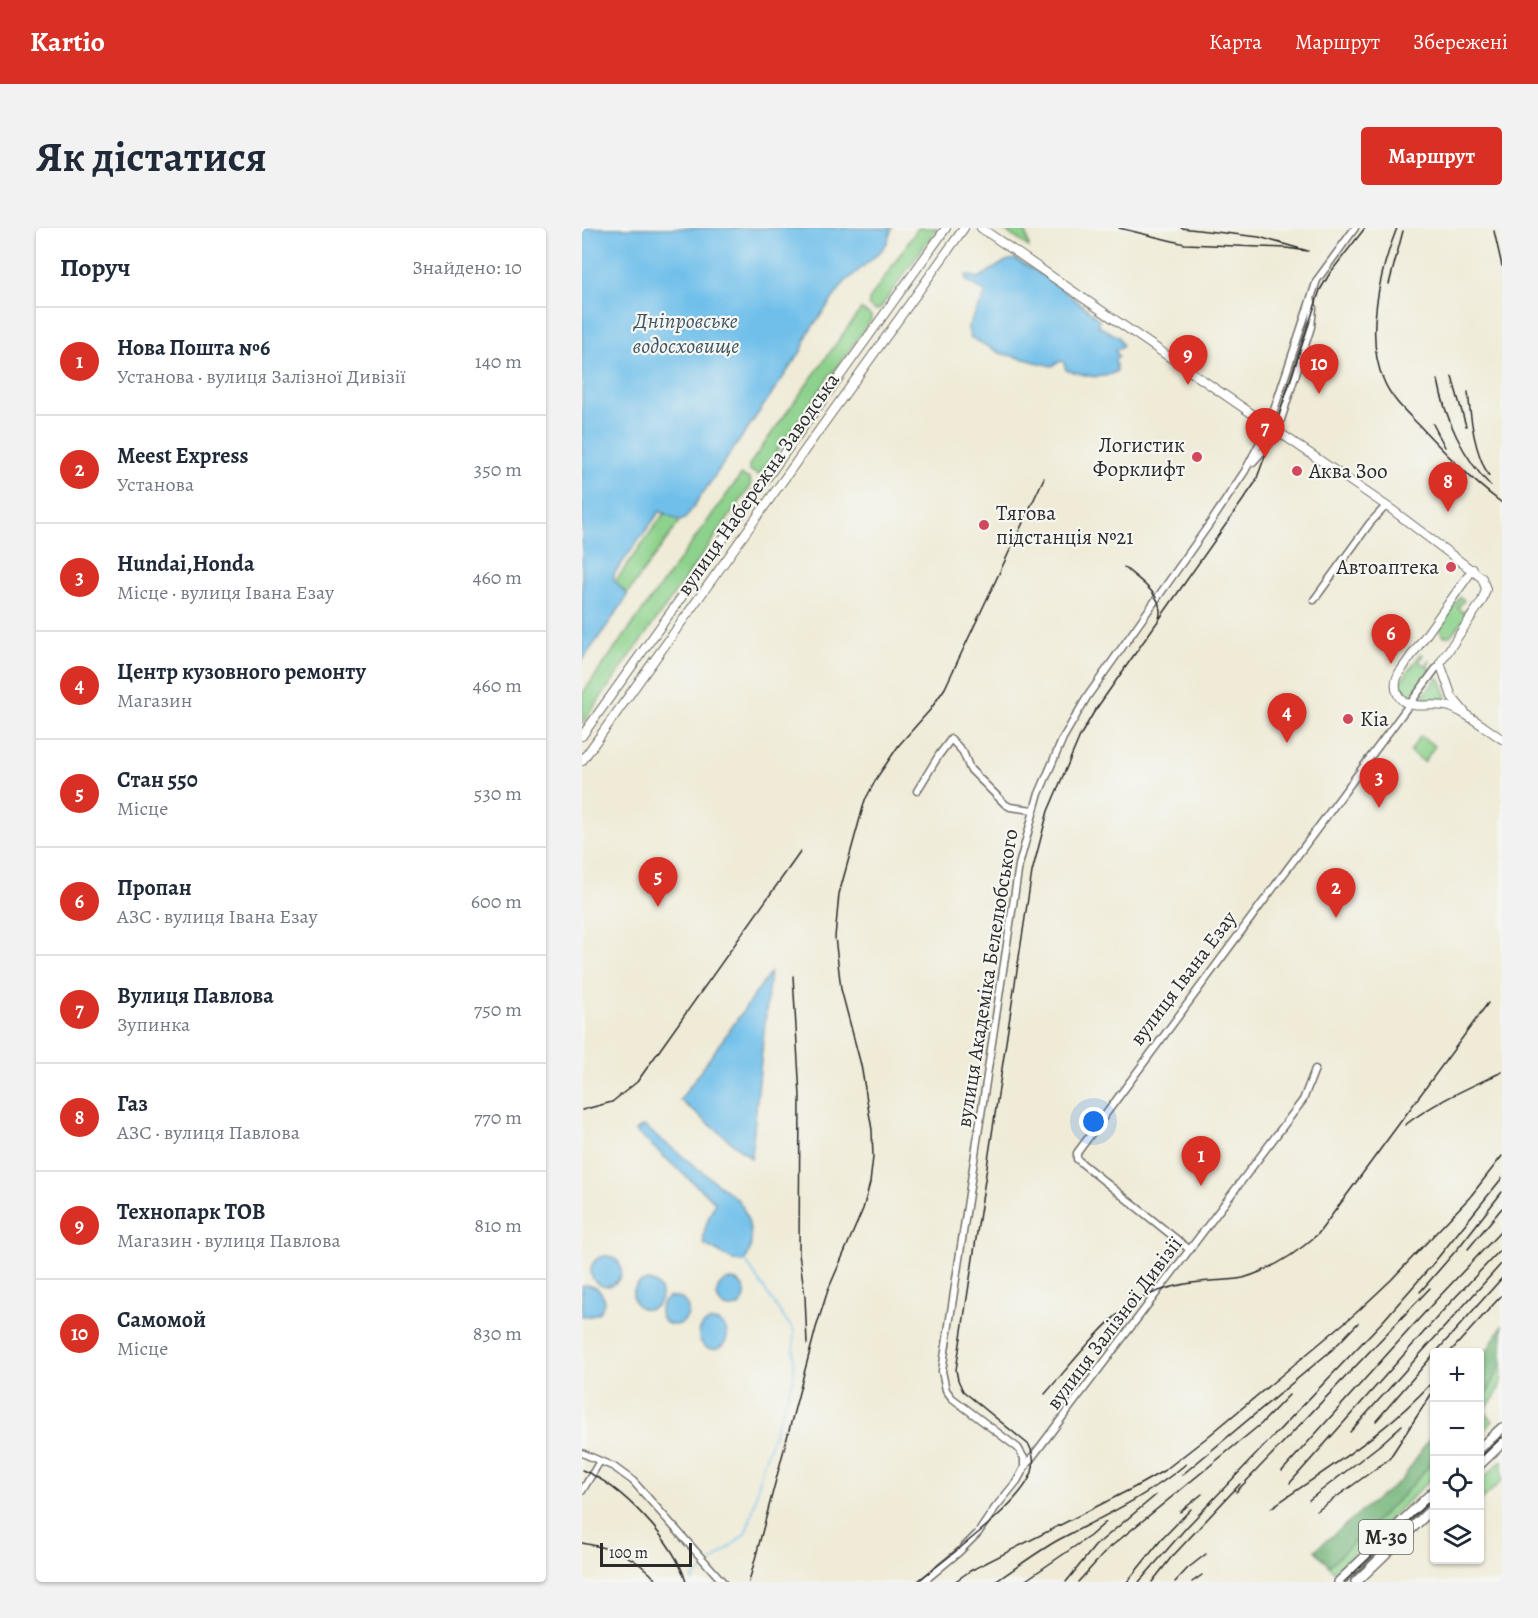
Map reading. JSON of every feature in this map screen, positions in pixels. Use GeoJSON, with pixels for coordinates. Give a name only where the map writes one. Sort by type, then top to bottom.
{"type":"FeatureCollection","features":[{"type":"Feature","properties":{"kind":"highway"},"geometry":{"type":"LineString","coordinates":[[1484,1444],[1502,1428]]}},
{"type":"Feature","properties":{"kind":"highway"},"geometry":{"type":"LineString","coordinates":[[1484,1460],[1502,1443]]}},
{"type":"Feature","properties":{"kind":"highway","name":"М-30"},"geometry":{"type":"LineString","coordinates":[[1339,1582],[1430,1495]]}},
{"type":"Feature","properties":{"kind":"highway","name":"М-30"},"geometry":{"type":"LineString","coordinates":[[1356,1582],[1431,1510]]}},
{"type":"Feature","properties":{"kind":"main road","name":"вулиця Набережна Заводська"},"geometry":{"type":"LineString","coordinates":[[582,736],[946,228]]}},
{"type":"Feature","properties":{"kind":"main road","name":"вулиця Набережна Заводська"},"geometry":{"type":"LineString","coordinates":[[582,761],[964,228]]}},
{"type":"Feature","properties":{"kind":"main road"},"geometry":{"type":"LineString","coordinates":[[981,228],[1386,506],[1473,569],[1395,679],[1396,692],[1409,704],[1437,704],[1467,715],[1502,739]]}},
{"type":"Feature","properties":{"kind":"main road","name":"вулиця Івана Езау"},"geometry":{"type":"LineString","coordinates":[[1440,663],[1485,595],[1485,583],[1473,569]]}},
{"type":"Feature","properties":{"kind":"main road"},"geometry":{"type":"LineString","coordinates":[[1440,663],[1452,697],[1467,715]]}},
{"type":"Feature","properties":{"kind":"street","name":"вулиця Академіка Белелюбського"},"geometry":{"type":"LineString","coordinates":[[1245,471],[1269,425],[1310,295],[1328,263],[1355,228]]}},
{"type":"Feature","properties":{"kind":"street","name":"вулиця Академіка Белелюбського"},"geometry":{"type":"LineString","coordinates":[[1024,1468],[1024,1458],[1014,1444],[952,1398],[943,1382],[942,1371],[1015,888],[1025,837],[1051,764],[1082,705],[1245,471],[1277,432],[1311,327],[1313,308],[1310,295]]}},
{"type":"Feature","properties":{"kind":"street"},"geometry":{"type":"LineString","coordinates":[[1314,600],[1370,523],[1386,506]]}},
{"type":"Feature","properties":{"kind":"street","name":"вулиця Івана Езау"},"geometry":{"type":"LineString","coordinates":[[1190,1250],[1084,1165],[1077,1159],[1077,1154],[1440,663]]}},
{"type":"Feature","properties":{"kind":"street"},"geometry":{"type":"LineString","coordinates":[[917,791],[951,740],[963,752],[970,769],[1005,804],[1010,807],[1033,810]]}},
{"type":"Feature","properties":{"kind":"street","name":"вулиця Залізної Дивізії"},"geometry":{"type":"LineString","coordinates":[[922,1582],[978,1533],[1024,1468],[1303,1100],[1315,1069]]}},
{"type":"Feature","properties":{"kind":"street"},"geometry":{"type":"LineString","coordinates":[[582,1453],[614,1467],[633,1481],[723,1582]]}},
{"type":"Feature","properties":{"kind":"street"},"geometry":{"type":"LineString","coordinates":[[582,1487],[600,1461]]}},
{"type":"Feature","properties":{"kind":"green space"},"geometry":{"type":"Polygon","coordinates":[[[918,228],[937,228],[879,310],[874,310],[869,306],[869,300],[918,228]]]}},
{"type":"Feature","properties":{"kind":"green space"},"geometry":{"type":"Polygon","coordinates":[[[1001,228],[1025,228],[1029,247],[1001,228]]]}},
{"type":"Feature","properties":{"kind":"green space"},"geometry":{"type":"Polygon","coordinates":[[[861,309],[871,316],[871,320],[762,472],[758,475],[749,470],[749,465],[861,309]]]}},
{"type":"Feature","properties":{"kind":"green space"},"geometry":{"type":"Polygon","coordinates":[[[741,475],[750,479],[751,486],[582,724],[582,694],[741,475]]]}},
{"type":"Feature","properties":{"kind":"green space"},"geometry":{"type":"Polygon","coordinates":[[[665,512],[680,521],[627,594],[615,582],[665,512]]]}},
{"type":"Feature","properties":{"kind":"green space"},"geometry":{"type":"Polygon","coordinates":[[[1460,597],[1464,600],[1458,608],[1464,613],[1470,605],[1474,607],[1450,636],[1444,636],[1440,631],[1441,624],[1460,597]]]}},
{"type":"Feature","properties":{"kind":"green space"},"geometry":{"type":"Polygon","coordinates":[[[1421,654],[1423,655],[1419,662],[1425,665],[1430,660],[1428,666],[1430,671],[1409,699],[1400,690],[1400,682],[1421,654]]]}},
{"type":"Feature","properties":{"kind":"green space"},"geometry":{"type":"Polygon","coordinates":[[[1437,678],[1440,679],[1449,702],[1438,699],[1420,700],[1437,678]]]}},
{"type":"Feature","properties":{"kind":"green space"},"geometry":{"type":"Polygon","coordinates":[[[1420,736],[1435,746],[1424,762],[1410,752],[1420,736]]]}},
{"type":"Feature","properties":{"kind":"green space"},"geometry":{"type":"Polygon","coordinates":[[[1502,1326],[1502,1363],[1484,1400],[1484,1355],[1502,1326]]]}},
{"type":"Feature","properties":{"kind":"green space"},"geometry":{"type":"Polygon","coordinates":[[[1502,1363],[1499,1389],[1484,1409],[1484,1400],[1502,1363]]]}},
{"type":"Feature","properties":{"kind":"green space"},"geometry":{"type":"Polygon","coordinates":[[[1484,1411],[1493,1421],[1484,1429],[1484,1411]]]}},
{"type":"Feature","properties":{"kind":"green space"},"geometry":{"type":"Polygon","coordinates":[[[1430,1438],[1430,1464],[1402,1496],[1329,1566],[1315,1550],[1402,1480],[1430,1438]]]}},
{"type":"Feature","properties":{"kind":"green space"},"geometry":{"type":"Polygon","coordinates":[[[1502,1460],[1502,1481],[1484,1497],[1484,1478],[1502,1460]]]}},
{"type":"Feature","properties":{"kind":"green space"},"geometry":{"type":"Polygon","coordinates":[[[1430,1464],[1430,1480],[1334,1572],[1329,1566],[1402,1496],[1430,1464]]]}},
{"type":"Feature","properties":{"kind":"water","name":"Дніпровське водосховище"},"geometry":{"type":"Polygon","coordinates":[[[582,228],[892,228],[887,243],[881,251],[844,283],[808,333],[802,350],[685,519],[680,521],[660,511],[614,574],[614,580],[627,594],[626,599],[582,661],[582,228]]]}},
{"type":"Feature","properties":{"kind":"water"},"geometry":{"type":"Polygon","coordinates":[[[1015,259],[1058,287],[1099,319],[1098,326],[1119,337],[1123,346],[1115,351],[1119,357],[1115,360],[1117,371],[1098,377],[1085,375],[1066,370],[1061,361],[1052,366],[1000,353],[970,337],[968,327],[986,293],[966,280],[966,275],[979,278],[1006,261],[1015,259]]]}},
{"type":"Feature","properties":{"kind":"water"},"geometry":{"type":"Polygon","coordinates":[[[770,973],[751,1158],[680,1100],[770,973]]]}},
{"type":"Feature","properties":{"kind":"water"},"geometry":{"type":"Polygon","coordinates":[[[644,1126],[738,1200],[746,1214],[751,1240],[748,1256],[743,1262],[734,1261],[704,1244],[705,1228],[715,1202],[635,1131],[644,1126]]]}},
{"type":"Feature","properties":{"kind":"water"},"geometry":{"type":"Polygon","coordinates":[[[606,1256],[616,1261],[621,1271],[616,1281],[606,1286],[596,1281],[591,1271],[596,1261],[606,1256]]]}},
{"type":"Feature","properties":{"kind":"water"},"geometry":{"type":"Polygon","coordinates":[[[731,1280],[741,1284],[745,1294],[741,1304],[731,1308],[721,1304],[717,1294],[721,1284],[731,1280]]]}},
{"type":"Feature","properties":{"kind":"water"},"geometry":{"type":"Polygon","coordinates":[[[647,1281],[657,1285],[661,1295],[657,1305],[647,1309],[637,1305],[633,1295],[637,1285],[647,1281]]]}},
{"type":"Feature","properties":{"kind":"water"},"geometry":{"type":"Polygon","coordinates":[[[587,1285],[601,1292],[604,1303],[597,1313],[582,1316],[582,1286],[587,1285]]]}},
{"type":"Feature","properties":{"kind":"water"},"geometry":{"type":"Polygon","coordinates":[[[674,1297],[684,1301],[688,1311],[684,1321],[674,1325],[664,1321],[660,1311],[664,1301],[674,1297]]]}},
{"type":"Feature","properties":{"kind":"water"},"geometry":{"type":"Polygon","coordinates":[[[713,1321],[723,1325],[727,1335],[723,1345],[713,1349],[703,1345],[699,1335],[703,1325],[713,1321]]]}},
{"type":"Feature","properties":{"kind":"waterway"},"geometry":{"type":"LineString","coordinates":[[712,1562],[745,1534],[763,1465],[794,1377],[794,1330],[745,1260]]}},
{"type":"Feature","properties":{"kind":"waterway"},"geometry":{"type":"LineString","coordinates":[[693,1582],[693,1578],[704,1569]]}},
{"type":"Feature","properties":{"kind":"tram line"},"geometry":{"type":"LineString","coordinates":[[917,1582],[998,1515],[1025,1485],[1033,1468],[1032,1451],[1029,1445],[963,1391],[956,1370],[1032,872],[1048,811],[1080,736],[1094,712],[1255,483],[1320,290],[1330,273],[1365,228]]}},
{"type":"Feature","properties":{"kind":"tram line"},"geometry":{"type":"LineString","coordinates":[[1124,567],[1144,583],[1155,596],[1159,603],[1159,619]]}},
{"type":"Feature","properties":{"kind":"tram line"},"geometry":{"type":"LineString","coordinates":[[1482,1456],[1502,1437]]}},
{"type":"Feature","properties":{"kind":"tram line"},"geometry":{"type":"LineString","coordinates":[[1344,1582],[1430,1501]]}},
{"type":"Feature","properties":{"kind":"railway"},"geometry":{"type":"LineString","coordinates":[[1119,228],[1185,244],[1308,251],[1259,237],[1181,228]]}},
{"type":"Feature","properties":{"kind":"railway"},"geometry":{"type":"LineString","coordinates":[[1397,228],[1380,284],[1375,325],[1378,364],[1384,381],[1399,404],[1438,445],[1502,503]]}},
{"type":"Feature","properties":{"kind":"railway"},"geometry":{"type":"LineString","coordinates":[[1389,284],[1403,231]]}},
{"type":"Feature","properties":{"kind":"railway"},"geometry":{"type":"LineString","coordinates":[[1494,231],[1502,266]]}},
{"type":"Feature","properties":{"kind":"railway"},"geometry":{"type":"LineString","coordinates":[[1452,377],[1466,426]]}},
{"type":"Feature","properties":{"kind":"railway"},"geometry":{"type":"LineString","coordinates":[[1438,380],[1450,423],[1472,463],[1491,486]]}},
{"type":"Feature","properties":{"kind":"railway"},"geometry":{"type":"LineString","coordinates":[[1468,392],[1477,446],[1489,476]]}},
{"type":"Feature","properties":{"kind":"railway"},"geometry":{"type":"LineString","coordinates":[[1433,424],[1445,447]]}},
{"type":"Feature","properties":{"kind":"railway"},"geometry":{"type":"LineString","coordinates":[[749,1582],[816,1328],[828,1290],[863,1209],[870,1183],[873,1157],[872,1130],[861,1065],[841,989],[835,937],[839,894],[865,800],[899,745],[930,710],[945,688],[1044,478]]}},
{"type":"Feature","properties":{"kind":"railway"},"geometry":{"type":"LineString","coordinates":[[582,1110],[612,1102],[637,1082],[801,851]]}},
{"type":"Feature","properties":{"kind":"railway"},"geometry":{"type":"LineString","coordinates":[[793,976],[800,1096],[799,1254],[805,1296],[807,1344]]}},
{"type":"Feature","properties":{"kind":"railway"},"geometry":{"type":"LineString","coordinates":[[1045,1394],[1100,1331],[1135,1302],[1175,1286],[1238,1279],[1253,1275],[1283,1260],[1318,1234],[1488,1003]]}},
{"type":"Feature","properties":{"kind":"railway"},"geometry":{"type":"LineString","coordinates":[[1405,1125],[1440,1102],[1502,1072]]}},
{"type":"Feature","properties":{"kind":"railway"},"geometry":{"type":"LineString","coordinates":[[954,1582],[970,1571],[1165,1470],[1205,1439],[1356,1313],[1391,1280],[1470,1197],[1502,1156]]}},
{"type":"Feature","properties":{"kind":"railway"},"geometry":{"type":"LineString","coordinates":[[1139,1582],[1186,1528],[1383,1321],[1432,1265],[1502,1178]]}},
{"type":"Feature","properties":{"kind":"railway"},"geometry":{"type":"LineString","coordinates":[[1420,1292],[1502,1192]]}},
{"type":"Feature","properties":{"kind":"railway"},"geometry":{"type":"LineString","coordinates":[[1468,1249],[1502,1208]]}},
{"type":"Feature","properties":{"kind":"railway"},"geometry":{"type":"LineString","coordinates":[[1282,1471],[1502,1230]]}},
{"type":"Feature","properties":{"kind":"railway"},"geometry":{"type":"LineString","coordinates":[[1290,1483],[1448,1305],[1502,1248]]}},
{"type":"Feature","properties":{"kind":"railway"},"geometry":{"type":"LineString","coordinates":[[1350,1432],[1502,1263]]}},
{"type":"Feature","properties":{"kind":"railway"},"geometry":{"type":"LineString","coordinates":[[1440,1348],[1502,1278]]}},
{"type":"Feature","properties":{"kind":"railway"},"geometry":{"type":"LineString","coordinates":[[1236,1492],[1430,1288]]}},
{"type":"Feature","properties":{"kind":"railway"},"geometry":{"type":"LineString","coordinates":[[1454,1348],[1502,1295]]}},
{"type":"Feature","properties":{"kind":"railway"},"geometry":{"type":"LineString","coordinates":[[1182,1475],[1333,1349],[1358,1323]]}},
{"type":"Feature","properties":{"kind":"railway"},"geometry":{"type":"LineString","coordinates":[[1376,1421],[1430,1359]]}},
{"type":"Feature","properties":{"kind":"railway"},"geometry":{"type":"LineString","coordinates":[[1271,1508],[1377,1433],[1430,1384]]}},
{"type":"Feature","properties":{"kind":"railway"},"geometry":{"type":"LineString","coordinates":[[1078,1582],[1108,1549],[1261,1424],[1289,1395]]}},
{"type":"Feature","properties":{"kind":"railway"},"geometry":{"type":"LineString","coordinates":[[1317,1511],[1389,1459],[1430,1396]]}},
{"type":"Feature","properties":{"kind":"railway"},"geometry":{"type":"LineString","coordinates":[[1309,1500],[1402,1425]]}},
{"type":"Feature","properties":{"kind":"railway"},"geometry":{"type":"LineString","coordinates":[[995,1582],[1035,1554],[1141,1496],[1186,1464]]}},
{"type":"Feature","properties":{"kind":"railway"},"geometry":{"type":"LineString","coordinates":[[582,1470],[597,1477],[629,1501],[659,1533],[680,1566],[686,1582]]}},
{"type":"Feature","properties":{"kind":"railway"},"geometry":{"type":"LineString","coordinates":[[1152,1582],[1170,1559],[1240,1484]]}},
{"type":"Feature","properties":{"kind":"railway"},"geometry":{"type":"LineString","coordinates":[[1180,1512],[1202,1494]]}},
{"type":"Feature","properties":{"kind":"railway"},"geometry":{"type":"LineString","coordinates":[[1066,1582],[1095,1546],[1156,1495]]}},
{"type":"Feature","properties":{"kind":"railway"},"geometry":{"type":"LineString","coordinates":[[1127,1582],[1161,1540],[1191,1509]]}},
{"type":"Feature","properties":{"kind":"railway"},"geometry":{"type":"LineString","coordinates":[[1023,1582],[1090,1536],[1106,1522]]}},
{"type":"Feature","properties":{"kind":"railway"},"geometry":{"type":"LineString","coordinates":[[582,1543],[605,1548],[633,1559],[658,1582]]}},
{"type":"Feature","properties":{"kind":"railway"},"geometry":{"type":"LineString","coordinates":[[1175,1582],[1206,1554]]}},
{"type":"Feature","properties":{"kind":"railway"},"geometry":{"type":"LineString","coordinates":[[1192,1582],[1202,1575]]}},
{"type":"Feature","properties":{"kind":"place","name":"Технопарк ТОВ"},"geometry":{"type":"Point","coordinates":[1188,385]}},
{"type":"Feature","properties":{"kind":"place","name":"Самомой"},"geometry":{"type":"Point","coordinates":[1319,394]}},
{"type":"Feature","properties":{"kind":"place","name":"Логистик Форклифт"},"geometry":{"type":"Point","coordinates":[1197,457]}},
{"type":"Feature","properties":{"kind":"place","name":"Вулиця Павлова"},"geometry":{"type":"Point","coordinates":[1265,458]}},
{"type":"Feature","properties":{"kind":"place","name":"Аква Зоо"},"geometry":{"type":"Point","coordinates":[1297,471]}},
{"type":"Feature","properties":{"kind":"place","name":"Газ"},"geometry":{"type":"Point","coordinates":[1448,512]}},
{"type":"Feature","properties":{"kind":"place","name":"Тягова пiдстанцiя №21"},"geometry":{"type":"Point","coordinates":[984,525]}},
{"type":"Feature","properties":{"kind":"place","name":"Автоаптека"},"geometry":{"type":"Point","coordinates":[1451,567]}},
{"type":"Feature","properties":{"kind":"place","name":"Пропан"},"geometry":{"type":"Point","coordinates":[1391,664]}},
{"type":"Feature","properties":{"kind":"place","name":"Kia"},"geometry":{"type":"Point","coordinates":[1348,719]}},
{"type":"Feature","properties":{"kind":"place","name":"Центр кузовного ремонту"},"geometry":{"type":"Point","coordinates":[1287,743]}},
{"type":"Feature","properties":{"kind":"place","name":"Hundai,Honda"},"geometry":{"type":"Point","coordinates":[1379,808]}},
{"type":"Feature","properties":{"kind":"place","name":"Стан 550"},"geometry":{"type":"Point","coordinates":[658,907]}},
{"type":"Feature","properties":{"kind":"place","name":"Meest Express"},"geometry":{"type":"Point","coordinates":[1336,918]}},
{"type":"Feature","properties":{"kind":"place","name":"Нова Пошта №6"},"geometry":{"type":"Point","coordinates":[1201,1186]}}]}
